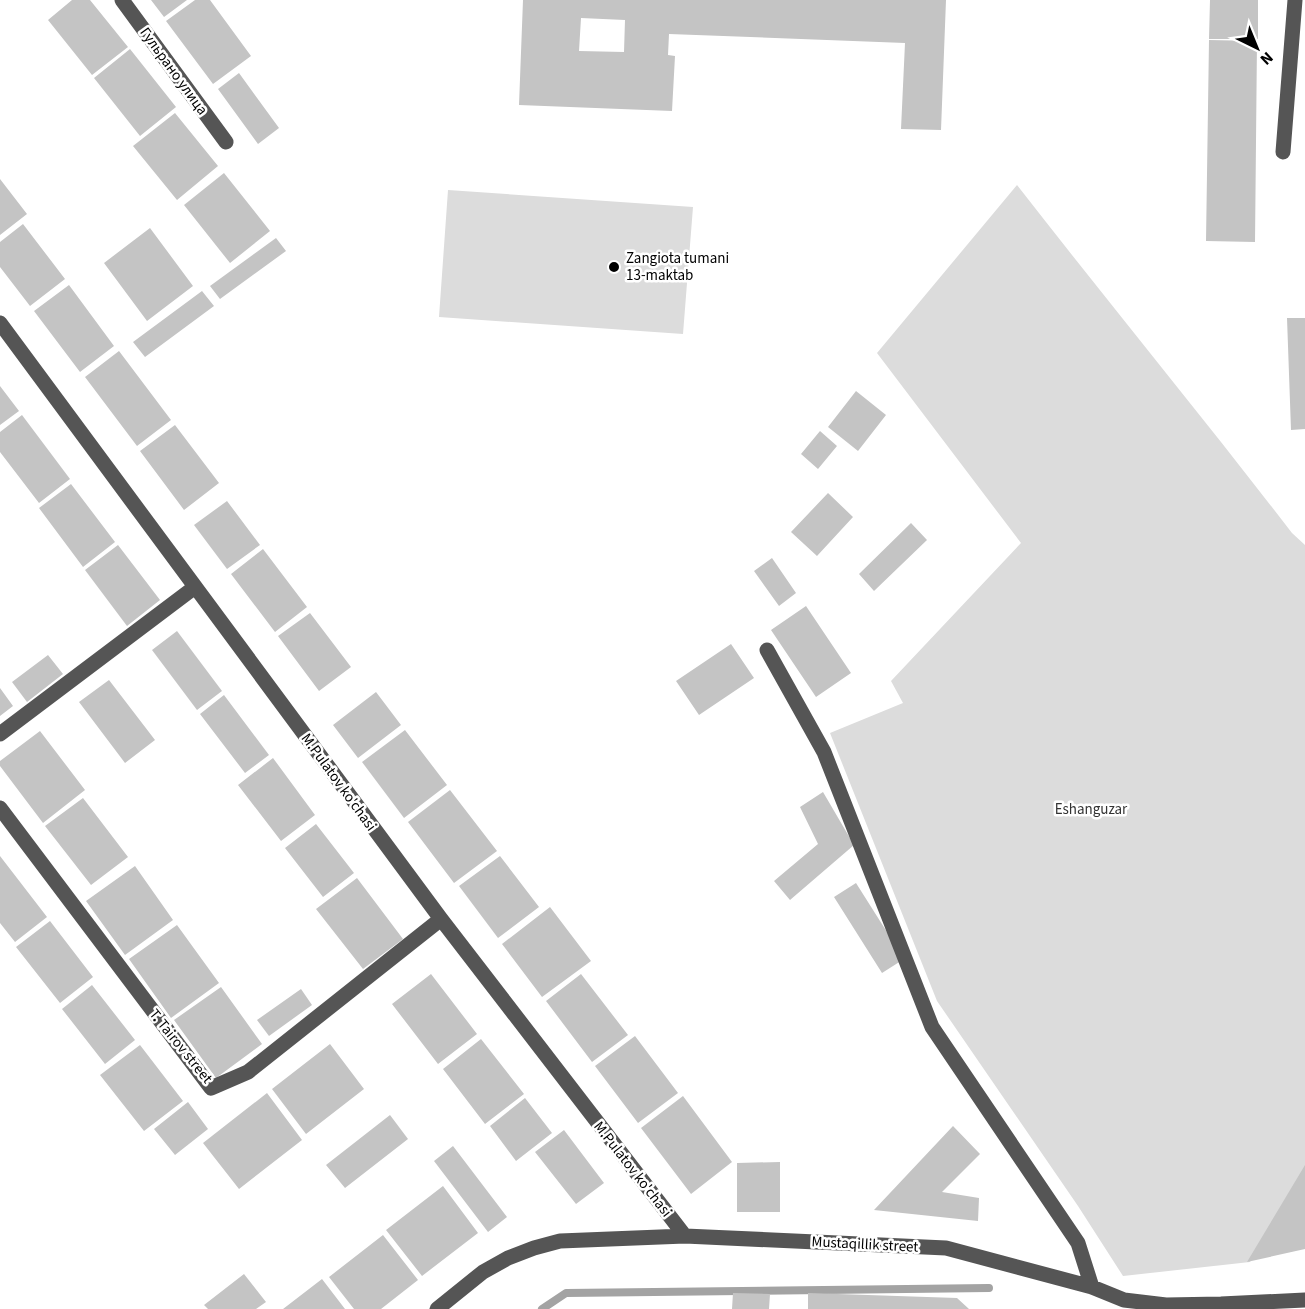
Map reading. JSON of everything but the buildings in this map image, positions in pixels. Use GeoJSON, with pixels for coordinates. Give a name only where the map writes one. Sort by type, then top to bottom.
{"type":"FeatureCollection","features":[{"type":"Feature","properties":{"kind":"street","name":"Гульрано улица"},"geometry":{"type":"LineString","coordinates":[[122,0],[226,142]]}},
{"type":"Feature","properties":{"kind":"street"},"geometry":{"type":"LineString","coordinates":[[1283,152],[1295,0]]}},
{"type":"Feature","properties":{"kind":"street"},"geometry":{"type":"LineString","coordinates":[[1289,76],[1305,77]]}},
{"type":"Feature","properties":{"kind":"street","name":"M.Pulatov ko'chasi"},"geometry":{"type":"LineString","coordinates":[[0,323],[441,919],[685,1236]]}},
{"type":"Feature","properties":{"kind":"street"},"geometry":{"type":"LineString","coordinates":[[0,734],[195,586]]}},
{"type":"Feature","properties":{"kind":"street"},"geometry":{"type":"LineString","coordinates":[[767,650],[824,752],[932,1027],[1078,1243],[1092,1287]]}},
{"type":"Feature","properties":{"kind":"street","name":"T. Tairov street"},"geometry":{"type":"LineString","coordinates":[[0,808],[210,1088],[248,1072],[441,919]]}},
{"type":"Feature","properties":{"kind":"street","name":"Mustaqillik street"},"geometry":{"type":"LineString","coordinates":[[437,1309],[483,1272],[508,1258],[534,1248],[560,1241],[685,1236],[946,1248],[1092,1287],[1124,1304],[1199,1305],[1305,1300]]}},
{"type":"Feature","properties":{"kind":"green space","name":"Eshanguzar"},"geometry":{"type":"Polygon","coordinates":[[[1017,185],[1292,533],[1305,545],[1305,1167],[1250,1262],[1123,1276],[1078,1206],[937,1001],[830,733],[903,703],[891,681],[1021,543],[877,353],[1017,185]]]}},
{"type":"Feature","properties":{"kind":"green space"},"geometry":{"type":"Polygon","coordinates":[[[448,190],[693,207],[683,334],[439,317],[448,190]]]}},
{"type":"Feature","properties":{"kind":"waterway"},"geometry":{"type":"LineString","coordinates":[[542,1309],[566,1293],[989,1288]]}},
{"type":"Feature","properties":{"kind":"place","name":"Zangiota tumani 13-maktab"},"geometry":{"type":"Point","coordinates":[614,267]}}]}
